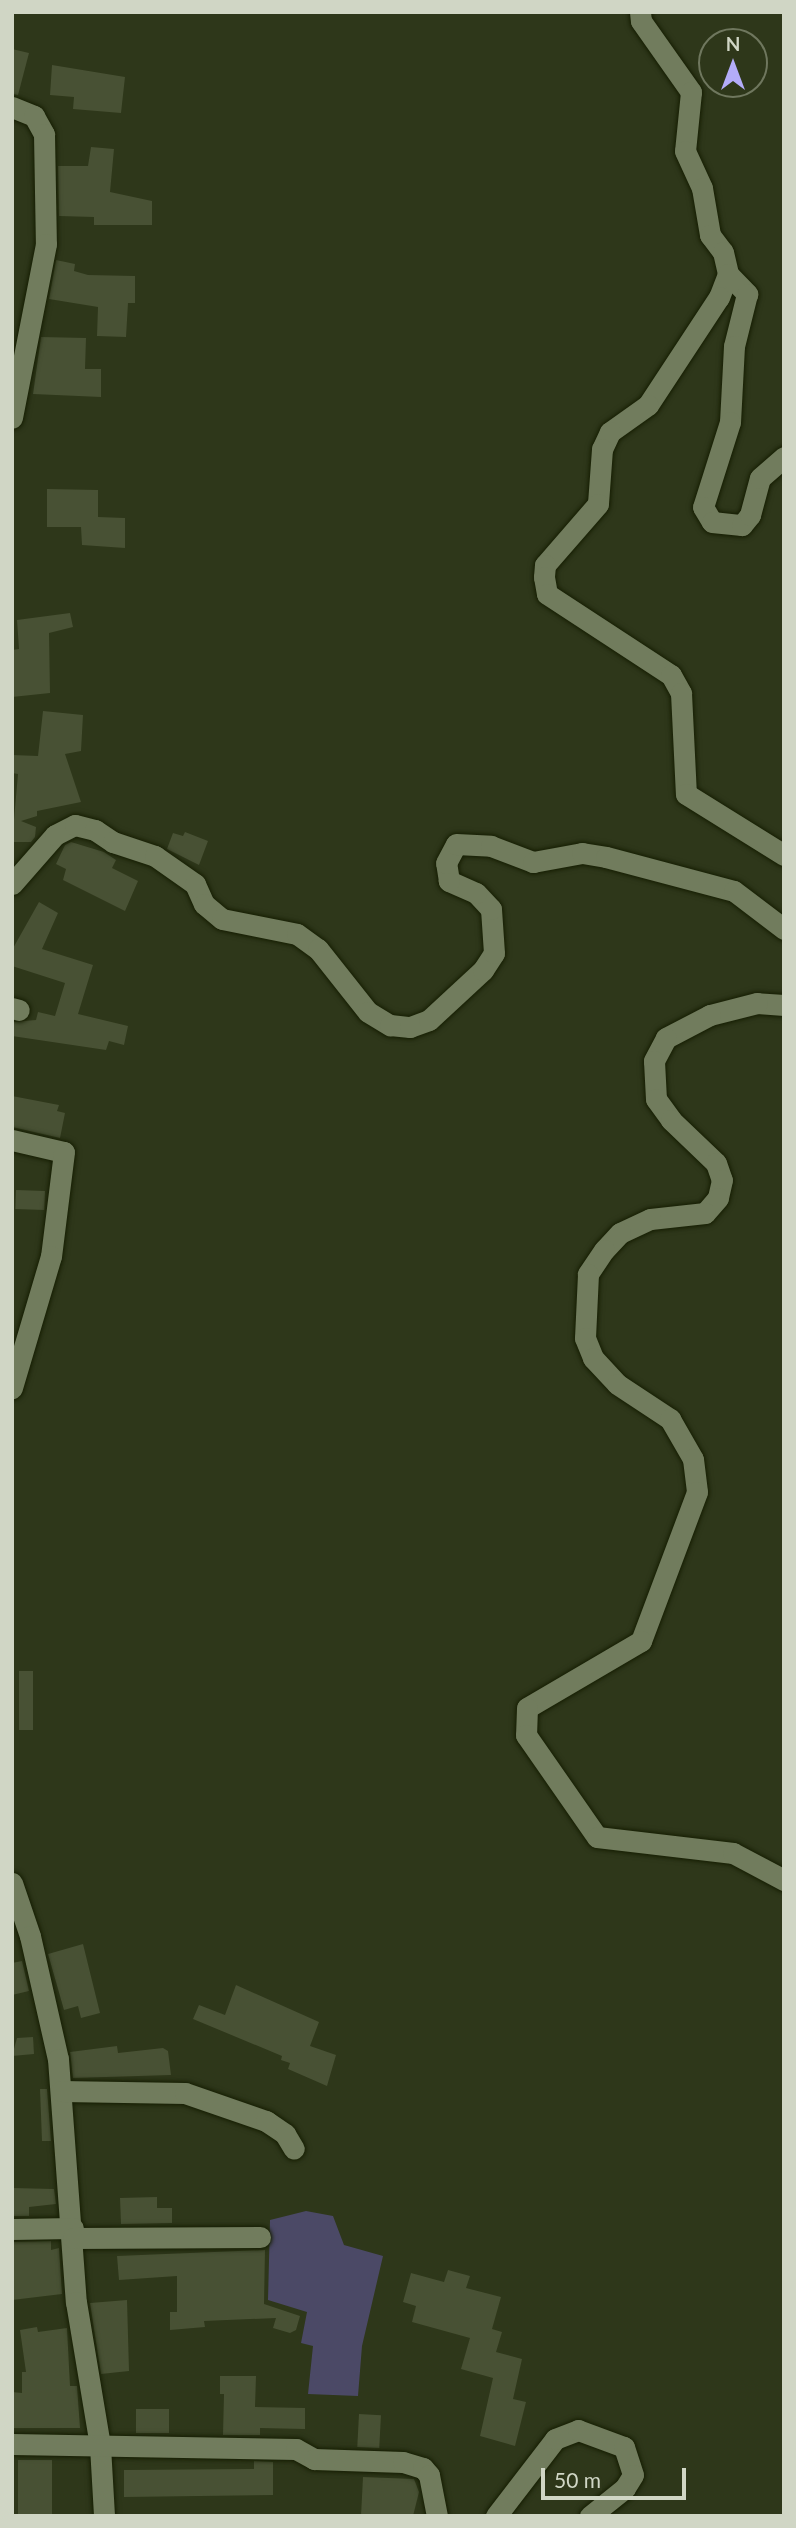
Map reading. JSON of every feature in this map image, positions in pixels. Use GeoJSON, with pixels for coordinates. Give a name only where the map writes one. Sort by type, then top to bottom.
{"type":"FeatureCollection","features":[{"type":"Feature","properties":{"kind":"street"},"geometry":{"type":"LineString","coordinates":[[640,12],[641,21],[691,92],[685,151],[702,188],[710,234],[723,252],[728,274],[747,294],[734,346],[730,422],[703,507],[712,522],[742,525],[750,515],[760,478],[784,457]]}},
{"type":"Feature","properties":{"kind":"street"},"geometry":{"type":"LineString","coordinates":[[12,107],[34,116],[44,134],[46,244],[16,385],[12,418]]}},
{"type":"Feature","properties":{"kind":"street"},"geometry":{"type":"LineString","coordinates":[[728,274],[719,297],[648,405],[610,432],[602,449],[598,504],[545,565],[544,577],[547,594],[671,676],[681,693],[687,794],[784,855]]}},
{"type":"Feature","properties":{"kind":"street"},"geometry":{"type":"LineString","coordinates":[[12,884],[55,835],[75,825],[95,830],[113,842],[155,856],[195,884],[204,904],[222,919],[298,934],[318,949],[368,1012],[390,1025],[410,1027],[429,1020],[483,970],[494,953],[491,909],[476,893],[449,881],[446,863],[456,844],[491,846],[533,862],[582,853],[606,857],[734,891],[784,929]]}},
{"type":"Feature","properties":{"kind":"street"},"geometry":{"type":"LineString","coordinates":[[784,1004],[757,1003],[710,1015],[666,1038],[654,1061],[656,1099],[671,1120],[716,1163],[722,1180],[718,1198],[705,1213],[650,1219],[620,1233],[604,1250],[588,1274],[585,1338],[593,1358],[617,1384],[670,1419],[693,1459],[696,1492],[641,1641],[527,1708],[526,1735],[597,1836],[733,1853],[784,1880]]}},
{"type":"Feature","properties":{"kind":"street"},"geometry":{"type":"LineString","coordinates":[[12,1140],[64,1152],[51,1256],[12,1388]]}},
{"type":"Feature","properties":{"kind":"street"},"geometry":{"type":"LineString","coordinates":[[12,1883],[30,1936],[58,2059],[73,2233],[76,2302],[100,2446],[104,2516]]}},
{"type":"Feature","properties":{"kind":"street"},"geometry":{"type":"LineString","coordinates":[[61,2091],[185,2093],[267,2121],[285,2134],[294,2150]]}},
{"type":"Feature","properties":{"kind":"street"},"geometry":{"type":"LineString","coordinates":[[12,2228],[73,2233],[260,2238]]}},
{"type":"Feature","properties":{"kind":"street"},"geometry":{"type":"LineString","coordinates":[[496,2516],[555,2439],[578,2430],[624,2447],[633,2475],[625,2488],[590,2516]]}},
{"type":"Feature","properties":{"kind":"street"},"geometry":{"type":"LineString","coordinates":[[12,2444],[296,2449],[314,2459],[415,2464],[429,2475],[437,2516]]}},
{"type":"Feature","properties":{"kind":"shaded area"},"geometry":{"type":"Polygon","coordinates":[[[306,2211],[333,2216],[344,2245],[383,2256],[362,2346],[358,2396],[308,2394],[313,2346],[301,2343],[307,2312],[268,2300],[270,2220],[306,2211]]]}},
{"type":"Feature","properties":{"kind":"building"},"geometry":{"type":"Polygon","coordinates":[[[12,49],[29,53],[18,95],[12,94],[12,49]]]}},
{"type":"Feature","properties":{"kind":"building"},"geometry":{"type":"Polygon","coordinates":[[[52,65],[125,77],[121,113],[73,109],[74,97],[50,95],[52,65]]]}},
{"type":"Feature","properties":{"kind":"building"},"geometry":{"type":"Polygon","coordinates":[[[91,147],[114,149],[110,192],[152,201],[152,225],[94,225],[94,217],[59,216],[58,166],[88,166],[91,147]]]}},
{"type":"Feature","properties":{"kind":"building"},"geometry":{"type":"Polygon","coordinates":[[[56,260],[75,264],[74,271],[88,275],[135,276],[135,303],[128,303],[126,337],[97,336],[98,307],[49,299],[56,260]]]}},
{"type":"Feature","properties":{"kind":"building"},"geometry":{"type":"Polygon","coordinates":[[[41,337],[86,338],[85,369],[101,369],[101,397],[33,394],[41,337]]]}},
{"type":"Feature","properties":{"kind":"building"},"geometry":{"type":"Polygon","coordinates":[[[47,489],[98,490],[98,517],[125,518],[125,548],[82,545],[81,527],[47,527],[47,489]]]}},
{"type":"Feature","properties":{"kind":"building"},"geometry":{"type":"Polygon","coordinates":[[[70,613],[73,627],[49,633],[50,693],[12,697],[12,650],[19,649],[17,620],[70,613]]]}},
{"type":"Feature","properties":{"kind":"building"},"geometry":{"type":"Polygon","coordinates":[[[43,711],[83,715],[81,751],[65,754],[81,802],[37,811],[37,816],[21,821],[36,827],[35,837],[31,842],[12,842],[18,774],[12,773],[12,755],[38,756],[43,711]]]}},
{"type":"Feature","properties":{"kind":"building"},"geometry":{"type":"Polygon","coordinates":[[[185,832],[208,841],[199,865],[167,849],[173,833],[183,836],[185,832]]]}},
{"type":"Feature","properties":{"kind":"building"},"geometry":{"type":"Polygon","coordinates":[[[71,842],[104,852],[116,860],[112,868],[138,881],[125,911],[63,880],[66,869],[56,864],[65,845],[71,842]]]}},
{"type":"Feature","properties":{"kind":"building"},"geometry":{"type":"Polygon","coordinates":[[[39,902],[58,913],[42,949],[93,965],[78,1014],[128,1026],[124,1045],[109,1041],[106,1050],[12,1036],[12,1022],[36,1020],[38,1012],[55,1016],[65,983],[12,966],[12,950],[39,902]]]}},
{"type":"Feature","properties":{"kind":"building"},"geometry":{"type":"Polygon","coordinates":[[[12,1096],[59,1105],[57,1111],[65,1113],[60,1138],[12,1127],[12,1096]]]}},
{"type":"Feature","properties":{"kind":"building"},"geometry":{"type":"Polygon","coordinates":[[[16,1190],[45,1191],[44,1210],[15,1209],[16,1190]]]}},
{"type":"Feature","properties":{"kind":"building"},"geometry":{"type":"Polygon","coordinates":[[[19,1671],[33,1671],[33,1730],[19,1730],[19,1671]]]}},
{"type":"Feature","properties":{"kind":"building"},"geometry":{"type":"Polygon","coordinates":[[[83,1944],[100,2013],[81,2018],[78,2006],[64,2010],[48,1954],[83,1944]]]}},
{"type":"Feature","properties":{"kind":"building"},"geometry":{"type":"Polygon","coordinates":[[[22,1961],[29,1991],[12,1995],[12,1963],[22,1961]]]}},
{"type":"Feature","properties":{"kind":"building"},"geometry":{"type":"Polygon","coordinates":[[[236,1985],[319,2022],[310,2046],[336,2055],[327,2086],[288,2069],[290,2063],[281,2060],[282,2056],[193,2019],[199,2005],[225,2015],[236,1985]]]}},
{"type":"Feature","properties":{"kind":"building"},"geometry":{"type":"Polygon","coordinates":[[[33,2037],[34,2054],[12,2056],[17,2038],[33,2037]]]}},
{"type":"Feature","properties":{"kind":"building"},"geometry":{"type":"Polygon","coordinates":[[[117,2046],[118,2053],[163,2048],[168,2051],[171,2075],[73,2078],[70,2052],[117,2046]]]}},
{"type":"Feature","properties":{"kind":"building"},"geometry":{"type":"Polygon","coordinates":[[[40,2089],[47,2089],[51,2141],[42,2141],[40,2089]]]}},
{"type":"Feature","properties":{"kind":"building"},"geometry":{"type":"Polygon","coordinates":[[[12,2188],[54,2189],[56,2204],[29,2207],[29,2216],[12,2216],[12,2188]]]}},
{"type":"Feature","properties":{"kind":"building"},"geometry":{"type":"Polygon","coordinates":[[[157,2197],[157,2208],[172,2208],[172,2223],[121,2224],[120,2198],[157,2197]]]}},
{"type":"Feature","properties":{"kind":"building"},"geometry":{"type":"Polygon","coordinates":[[[51,2241],[51,2250],[59,2248],[62,2294],[12,2300],[12,2242],[51,2241]]]}},
{"type":"Feature","properties":{"kind":"building"},"geometry":{"type":"Polygon","coordinates":[[[265,2250],[264,2304],[300,2316],[296,2330],[290,2333],[273,2328],[276,2318],[204,2321],[205,2327],[170,2330],[170,2312],[177,2312],[177,2276],[119,2280],[117,2256],[265,2250]]]}},
{"type":"Feature","properties":{"kind":"building"},"geometry":{"type":"Polygon","coordinates":[[[448,2270],[470,2276],[466,2288],[501,2297],[492,2329],[502,2332],[496,2352],[522,2359],[513,2399],[526,2402],[515,2446],[480,2436],[493,2378],[461,2369],[470,2338],[412,2322],[416,2306],[403,2302],[411,2273],[444,2282],[448,2270]]]}},
{"type":"Feature","properties":{"kind":"building"},"geometry":{"type":"Polygon","coordinates":[[[127,2300],[129,2371],[101,2374],[90,2303],[127,2300]]]}},
{"type":"Feature","properties":{"kind":"building"},"geometry":{"type":"Polygon","coordinates":[[[37,2327],[38,2332],[67,2328],[70,2386],[77,2386],[80,2428],[12,2428],[12,2392],[22,2393],[22,2372],[26,2372],[20,2330],[37,2327]]]}},
{"type":"Feature","properties":{"kind":"building"},"geometry":{"type":"Polygon","coordinates":[[[220,2376],[256,2376],[255,2407],[305,2408],[305,2429],[260,2428],[260,2435],[223,2435],[224,2394],[220,2394],[220,2376]]]}},
{"type":"Feature","properties":{"kind":"building"},"geometry":{"type":"Polygon","coordinates":[[[136,2409],[169,2409],[169,2433],[136,2433],[136,2409]]]}},
{"type":"Feature","properties":{"kind":"building"},"geometry":{"type":"Polygon","coordinates":[[[359,2414],[381,2415],[379,2448],[357,2447],[359,2414]]]}},
{"type":"Feature","properties":{"kind":"building"},"geometry":{"type":"Polygon","coordinates":[[[18,2460],[52,2460],[52,2516],[18,2516],[18,2460]]]}},
{"type":"Feature","properties":{"kind":"building"},"geometry":{"type":"Polygon","coordinates":[[[254,2461],[273,2462],[273,2495],[124,2497],[124,2470],[254,2469],[254,2461]]]}},
{"type":"Feature","properties":{"kind":"building"},"geometry":{"type":"Polygon","coordinates":[[[363,2477],[414,2479],[419,2492],[413,2516],[361,2516],[363,2477]]]}}]}
